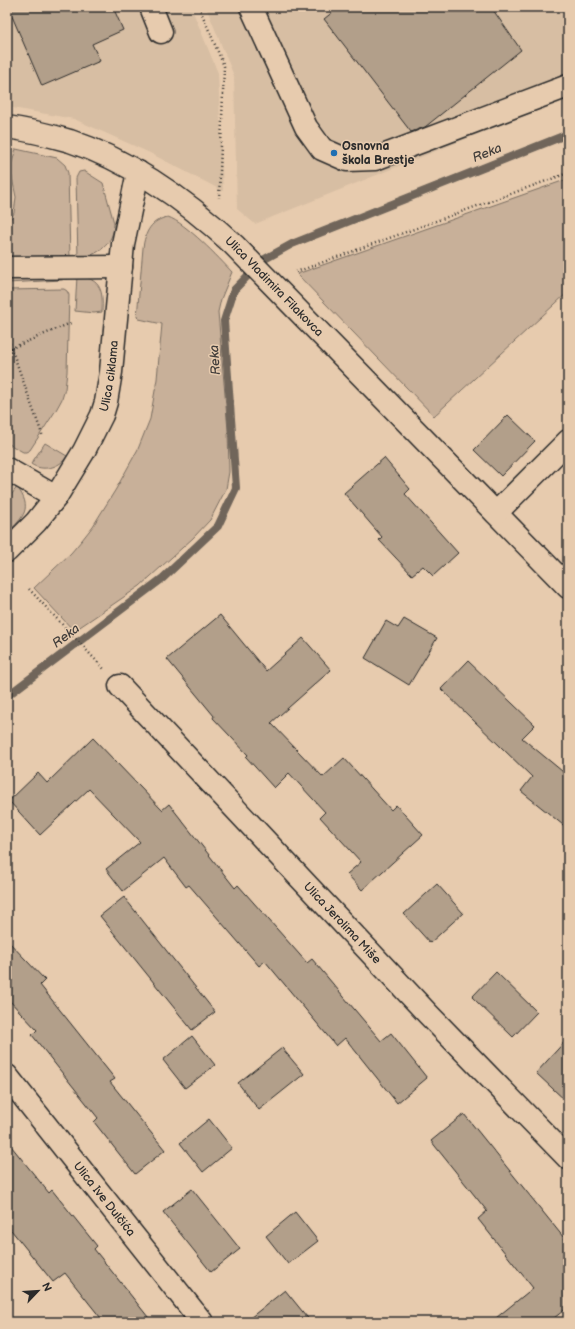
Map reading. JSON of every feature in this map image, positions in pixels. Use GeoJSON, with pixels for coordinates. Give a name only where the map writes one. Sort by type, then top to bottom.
{"type":"FeatureCollection","features":[{"type":"Feature","properties":{"kind":"street"},"geometry":{"type":"LineString","coordinates":[[151,7],[161,32]]}},
{"type":"Feature","properties":{"kind":"street"},"geometry":{"type":"LineString","coordinates":[[251,7],[306,127],[322,149],[347,160],[375,159],[568,86]]}},
{"type":"Feature","properties":{"kind":"street","name":"Ulica Vladimira Filakovca"},"geometry":{"type":"LineString","coordinates":[[7,127],[70,141],[138,172],[186,203],[234,245],[568,587]]}},
{"type":"Feature","properties":{"kind":"street","name":"Ulica ciklama"},"geometry":{"type":"LineString","coordinates":[[7,550],[36,522],[56,497],[91,440],[106,402],[111,372],[121,267],[128,217],[138,172]]}},
{"type":"Feature","properties":{"kind":"street"},"geometry":{"type":"LineString","coordinates":[[7,268],[121,267]]}},
{"type":"Feature","properties":{"kind":"street"},"geometry":{"type":"LineString","coordinates":[[496,513],[568,441]]}},
{"type":"Feature","properties":{"kind":"street"},"geometry":{"type":"LineString","coordinates":[[7,469],[56,497]]}},
{"type":"Feature","properties":{"kind":"street","name":"Ulica Jerolima Miše"},"geometry":{"type":"LineString","coordinates":[[120,686],[428,1014],[568,1158]]}},
{"type":"Feature","properties":{"kind":"street","name":"Ulica Ive Dulčića"},"geometry":{"type":"LineString","coordinates":[[7,1076],[202,1322]]}},
{"type":"Feature","properties":{"kind":"path"},"geometry":{"type":"LineString","coordinates":[[199,7],[224,66],[218,204]]}},
{"type":"Feature","properties":{"kind":"path"},"geometry":{"type":"LineString","coordinates":[[293,273],[568,173]]}},
{"type":"Feature","properties":{"kind":"path"},"geometry":{"type":"LineString","coordinates":[[7,350],[73,322]]}},
{"type":"Feature","properties":{"kind":"path"},"geometry":{"type":"LineString","coordinates":[[7,336],[43,437]]}},
{"type":"Feature","properties":{"kind":"path"},"geometry":{"type":"LineString","coordinates":[[29,589],[90,654]]}},
{"type":"Feature","properties":{"kind":"shaded area"},"geometry":{"type":"Polygon","coordinates":[[[7,7],[191,7],[218,73],[223,191],[150,153],[74,119],[7,107],[7,7]]]}},
{"type":"Feature","properties":{"kind":"shaded area","name":"Osnovna škola Brestje"},"geometry":{"type":"Polygon","coordinates":[[[206,7],[568,7],[568,98],[255,224],[237,209],[234,76],[206,7]]]}},
{"type":"Feature","properties":{"kind":"shaded area"},"geometry":{"type":"Polygon","coordinates":[[[16,149],[57,158],[65,165],[68,173],[70,258],[7,258],[7,225],[14,213],[16,197],[10,168],[16,149]]]}},
{"type":"Feature","properties":{"kind":"shaded area"},"geometry":{"type":"Polygon","coordinates":[[[84,171],[103,183],[114,223],[111,237],[104,248],[92,255],[78,258],[76,178],[79,172],[84,171]]]}},
{"type":"Feature","properties":{"kind":"shaded area"},"geometry":{"type":"Polygon","coordinates":[[[568,179],[568,292],[434,416],[297,274],[568,179]]]}},
{"type":"Feature","properties":{"kind":"shaded area"},"geometry":{"type":"Polygon","coordinates":[[[168,217],[193,233],[232,272],[221,299],[218,312],[228,430],[229,472],[226,489],[210,520],[193,538],[140,586],[74,631],[34,588],[71,553],[93,526],[138,449],[150,419],[157,379],[162,324],[139,319],[137,317],[143,248],[147,232],[153,224],[168,217]]]}},
{"type":"Feature","properties":{"kind":"shaded area"},"geometry":{"type":"Polygon","coordinates":[[[7,275],[67,278],[62,280],[7,283],[7,275]]]}},
{"type":"Feature","properties":{"kind":"shaded area"},"geometry":{"type":"Polygon","coordinates":[[[77,276],[92,280],[99,287],[102,298],[102,312],[94,313],[75,311],[77,276]]]}},
{"type":"Feature","properties":{"kind":"shaded area"},"geometry":{"type":"Polygon","coordinates":[[[64,289],[69,295],[67,372],[65,389],[56,410],[30,450],[23,452],[7,443],[7,290],[64,289]]]}},
{"type":"Feature","properties":{"kind":"shaded area"},"geometry":{"type":"Polygon","coordinates":[[[45,443],[67,456],[60,463],[50,468],[40,468],[31,464],[45,443]]]}},
{"type":"Feature","properties":{"kind":"shaded area"},"geometry":{"type":"Polygon","coordinates":[[[17,487],[25,501],[24,512],[18,522],[7,533],[7,501],[17,487]]]}},
{"type":"Feature","properties":{"kind":"building"},"geometry":{"type":"Polygon","coordinates":[[[8,7],[113,7],[123,30],[92,44],[100,61],[42,86],[8,7]]]}},
{"type":"Feature","properties":{"kind":"building"},"geometry":{"type":"Polygon","coordinates":[[[339,7],[491,7],[521,50],[425,127],[411,132],[324,19],[339,7]]]}},
{"type":"Feature","properties":{"kind":"building"},"geometry":{"type":"Polygon","coordinates":[[[508,415],[535,441],[501,476],[474,450],[508,415]]]}},
{"type":"Feature","properties":{"kind":"building"},"geometry":{"type":"Polygon","coordinates":[[[384,458],[410,489],[405,494],[458,553],[433,576],[423,566],[412,575],[379,540],[382,537],[344,493],[384,458]]]}},
{"type":"Feature","properties":{"kind":"building"},"geometry":{"type":"Polygon","coordinates":[[[220,615],[266,671],[303,638],[331,670],[271,723],[323,777],[344,758],[391,810],[396,805],[423,835],[362,890],[347,874],[361,862],[320,817],[325,812],[289,773],[274,788],[246,757],[248,755],[213,718],[214,716],[167,659],[220,615]]]}},
{"type":"Feature","properties":{"kind":"building"},"geometry":{"type":"Polygon","coordinates":[[[404,619],[437,638],[409,685],[365,658],[386,621],[398,628],[404,619]]]}},
{"type":"Feature","properties":{"kind":"building"},"geometry":{"type":"Polygon","coordinates":[[[468,661],[535,725],[522,738],[568,776],[568,829],[521,791],[532,777],[441,689],[468,661]]]}},
{"type":"Feature","properties":{"kind":"building"},"geometry":{"type":"Polygon","coordinates":[[[93,738],[162,810],[169,804],[235,888],[238,885],[307,963],[312,959],[381,1041],[391,1033],[427,1078],[397,1103],[345,1038],[336,1046],[265,961],[259,966],[189,885],[186,887],[164,858],[123,891],[106,869],[140,842],[89,789],[40,835],[9,801],[38,773],[47,783],[93,738]]]}},
{"type":"Feature","properties":{"kind":"building"},"geometry":{"type":"Polygon","coordinates":[[[437,884],[463,913],[430,943],[404,914],[437,884]]]}},
{"type":"Feature","properties":{"kind":"building"},"geometry":{"type":"Polygon","coordinates":[[[124,897],[215,1012],[192,1030],[100,916],[124,897]]]}},
{"type":"Feature","properties":{"kind":"building"},"geometry":{"type":"Polygon","coordinates":[[[7,940],[45,980],[40,985],[115,1079],[110,1082],[165,1150],[135,1174],[94,1122],[98,1118],[32,1035],[37,1030],[7,998],[7,940]]]}},
{"type":"Feature","properties":{"kind":"building"},"geometry":{"type":"Polygon","coordinates":[[[496,972],[537,1012],[513,1037],[472,997],[496,972]]]}},
{"type":"Feature","properties":{"kind":"building"},"geometry":{"type":"Polygon","coordinates":[[[192,1036],[215,1065],[185,1088],[163,1060],[192,1036]]]}},
{"type":"Feature","properties":{"kind":"building"},"geometry":{"type":"Polygon","coordinates":[[[568,1038],[568,1103],[536,1073],[568,1038]]]}},
{"type":"Feature","properties":{"kind":"building"},"geometry":{"type":"Polygon","coordinates":[[[282,1048],[304,1074],[259,1110],[238,1083],[282,1048]]]}},
{"type":"Feature","properties":{"kind":"building"},"geometry":{"type":"Polygon","coordinates":[[[464,1114],[568,1243],[568,1307],[549,1322],[491,1322],[533,1288],[478,1219],[487,1211],[431,1141],[464,1114]]]}},
{"type":"Feature","properties":{"kind":"building"},"geometry":{"type":"Polygon","coordinates":[[[209,1119],[232,1148],[203,1172],[180,1143],[209,1119]]]}},
{"type":"Feature","properties":{"kind":"building"},"geometry":{"type":"Polygon","coordinates":[[[7,1141],[49,1193],[52,1190],[97,1246],[94,1249],[152,1322],[104,1322],[65,1273],[53,1282],[7,1225],[7,1141]]]}},
{"type":"Feature","properties":{"kind":"building"},"geometry":{"type":"Polygon","coordinates":[[[192,1189],[240,1249],[211,1272],[163,1212],[192,1189]]]}},
{"type":"Feature","properties":{"kind":"building"},"geometry":{"type":"Polygon","coordinates":[[[295,1212],[318,1241],[288,1264],[266,1236],[295,1212]]]}},
{"type":"Feature","properties":{"kind":"building"},"geometry":{"type":"Polygon","coordinates":[[[285,1290],[311,1322],[245,1322],[285,1290]]]}},
{"type":"Feature","properties":{"kind":"waterway","name":"Reka"},"geometry":{"type":"LineString","coordinates":[[7,696],[163,578],[218,526],[236,488],[224,321],[234,290],[263,260],[292,244],[568,134]]}},
{"type":"Feature","properties":{"kind":"place","name":"Osnovna škola Brestje"},"geometry":{"type":"Point","coordinates":[334,153]}}]}
